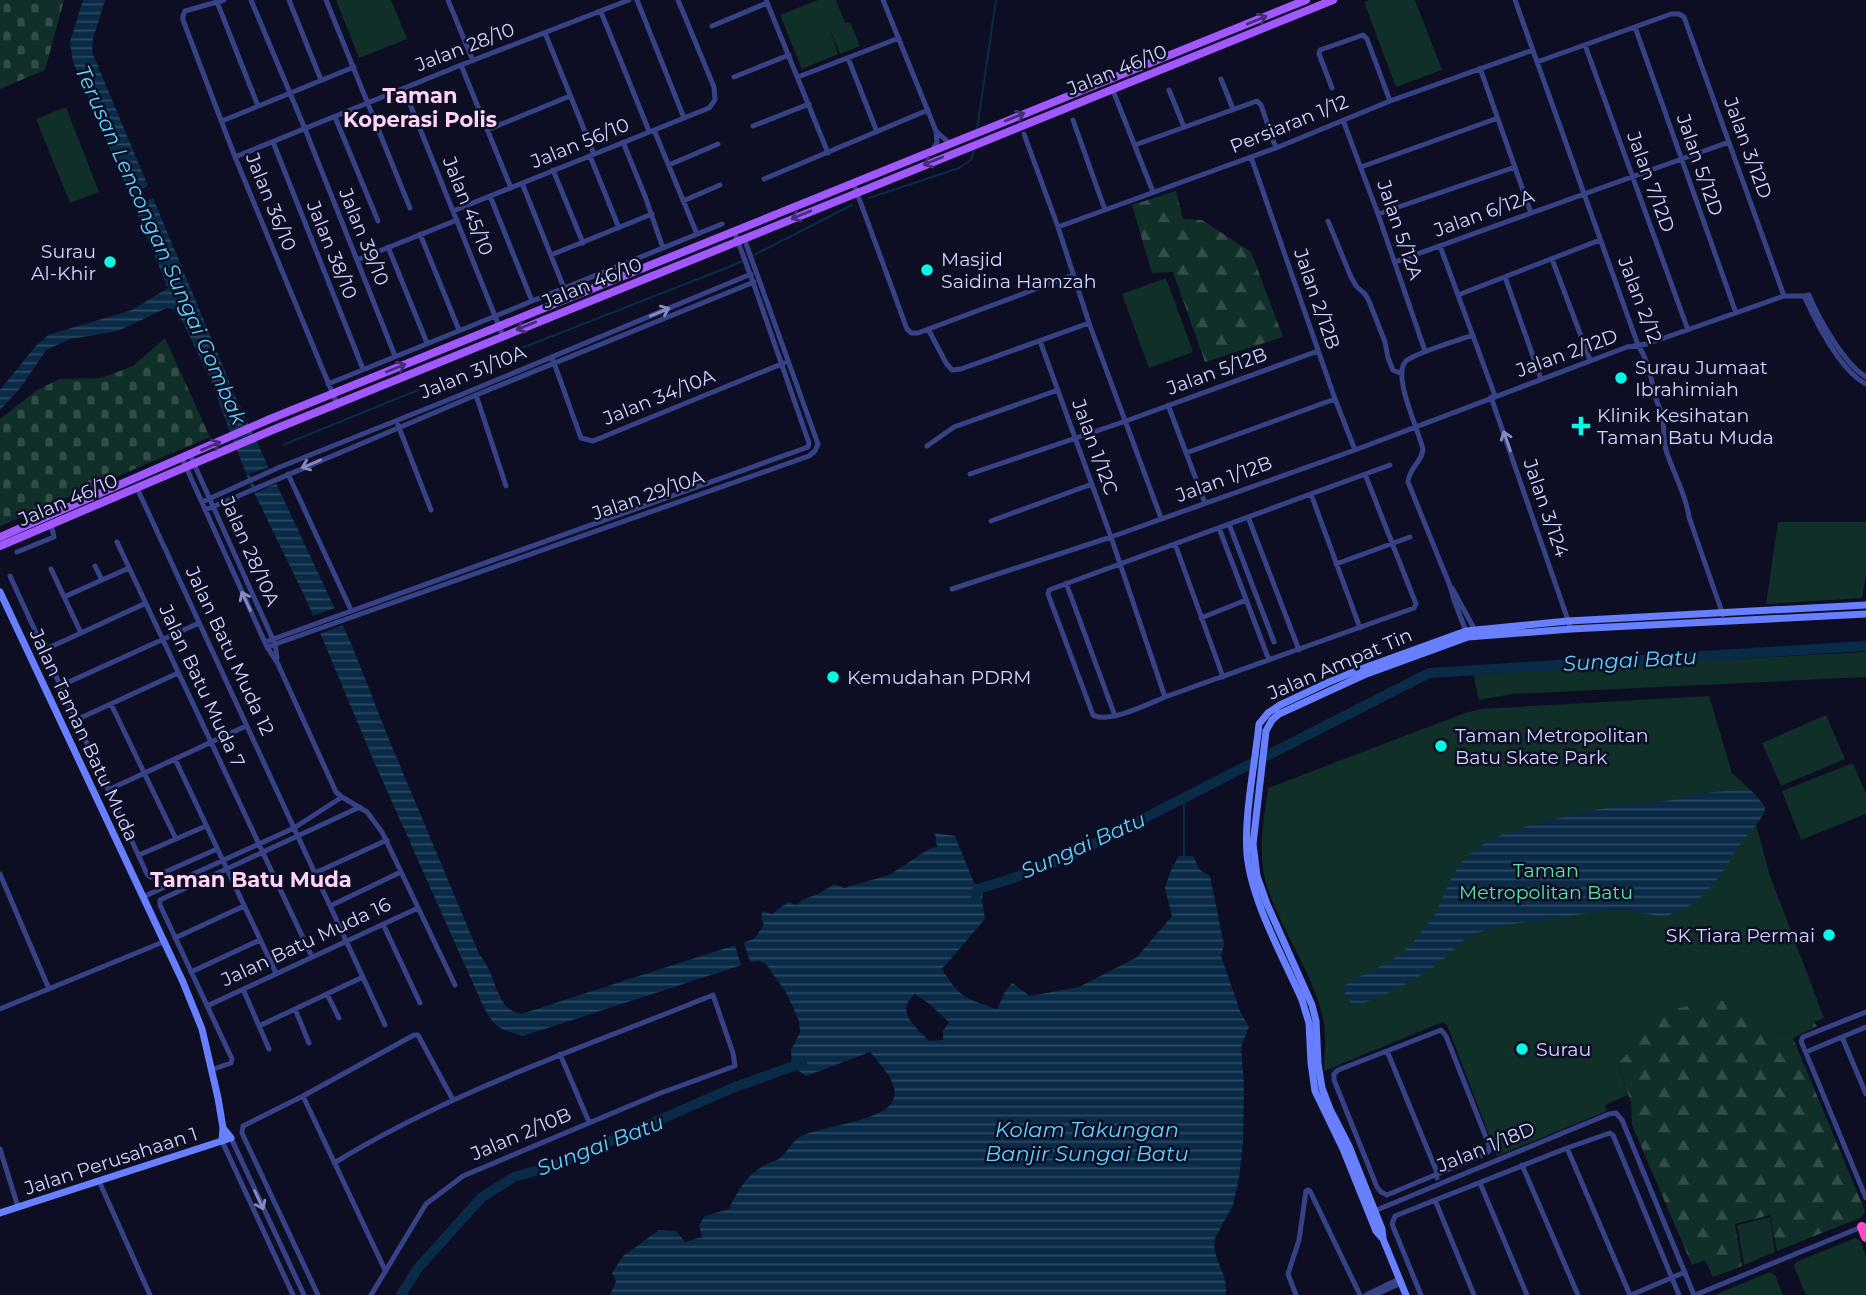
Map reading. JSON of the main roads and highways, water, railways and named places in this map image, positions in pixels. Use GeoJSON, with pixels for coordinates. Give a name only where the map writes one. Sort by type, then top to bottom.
{"type":"FeatureCollection","features":[{"type":"Feature","properties":{"kind":"highway"},"geometry":{"type":"LineString","coordinates":[[1864,1226],[1866,1237]]}},
{"type":"Feature","properties":{"kind":"main road","name":"Jalan 46/10"},"geometry":{"type":"LineString","coordinates":[[0,537],[188,461],[233,441],[258,425],[333,394],[1307,0]]}},
{"type":"Feature","properties":{"kind":"main road","name":"Jalan 46/10"},"geometry":{"type":"LineString","coordinates":[[233,441],[262,434],[337,404],[1333,0]]}},
{"type":"Feature","properties":{"kind":"main road","name":"Jalan 46/10"},"geometry":{"type":"LineString","coordinates":[[0,546],[137,488],[188,461]]}},
{"type":"Feature","properties":{"kind":"water"},"geometry":{"type":"Polygon","coordinates":[[[83,0],[105,0],[93,39],[92,52],[148,186],[129,194],[73,62],[70,42],[83,0]]]}},
{"type":"Feature","properties":{"kind":"water","name":"Kolam Takungan Banjir Sungai Batu"},"geometry":{"type":"Polygon","coordinates":[[[153,198],[236,398],[351,643],[479,954],[508,1008],[521,1014],[754,939],[764,925],[761,918],[763,911],[772,914],[788,902],[797,905],[834,884],[844,888],[889,875],[929,849],[937,847],[935,833],[955,836],[974,883],[984,887],[982,900],[985,919],[942,969],[959,992],[978,1003],[997,1009],[1012,983],[1030,996],[1079,987],[1137,957],[1172,916],[1165,888],[1171,870],[1179,856],[1193,856],[1200,870],[1210,876],[1224,945],[1221,956],[1240,1011],[1249,1027],[1241,1047],[1244,1084],[1239,1179],[1233,1205],[1214,1243],[1215,1254],[1225,1279],[1226,1295],[610,1295],[616,1281],[612,1273],[623,1256],[659,1230],[676,1231],[685,1242],[702,1237],[699,1225],[705,1216],[729,1209],[740,1189],[754,1173],[779,1159],[800,1137],[863,1119],[884,1110],[894,1097],[893,1084],[870,1052],[806,1076],[792,1066],[791,1050],[800,1032],[799,1021],[787,994],[766,964],[759,961],[523,1036],[503,1029],[491,1019],[372,757],[305,597],[250,484],[211,381],[177,310],[167,308],[118,331],[70,339],[46,350],[21,387],[0,410],[0,390],[48,335],[132,310],[168,288],[134,206],[153,198]],[[915,994],[906,1007],[909,1019],[929,1041],[943,1040],[943,1031],[949,1022],[915,994]]]}},
{"type":"Feature","properties":{"kind":"water"},"geometry":{"type":"Polygon","coordinates":[[[1751,790],[1765,807],[1761,818],[1709,889],[1681,910],[1664,916],[1628,910],[1602,911],[1498,927],[1466,939],[1431,969],[1385,995],[1353,1005],[1345,996],[1344,986],[1395,958],[1413,942],[1438,908],[1459,866],[1472,852],[1489,841],[1507,833],[1567,816],[1714,792],[1751,790]]]}},
{"type":"Feature","properties":{"kind":"waterway"},"geometry":{"type":"LineString","coordinates":[[977,129],[996,0]]}},
{"type":"Feature","properties":{"kind":"waterway"},"geometry":{"type":"LineString","coordinates":[[869,198],[959,168],[971,160],[975,148]]}},
{"type":"Feature","properties":{"kind":"waterway","name":"Terusan Lencongan Sungai Gombak"},"geometry":{"type":"LineString","coordinates":[[131,179],[147,213]]}},
{"type":"Feature","properties":{"kind":"waterway"},"geometry":{"type":"LineString","coordinates":[[481,364],[734,265],[852,205]]}},
{"type":"Feature","properties":{"kind":"waterway"},"geometry":{"type":"LineString","coordinates":[[283,445],[450,377]]}},
{"type":"Feature","properties":{"kind":"waterway","name":"Sungai Batu"},"geometry":{"type":"LineString","coordinates":[[976,895],[978,889],[1068,857],[1429,673],[1866,646]]}},
{"type":"Feature","properties":{"kind":"waterway"},"geometry":{"type":"LineString","coordinates":[[1184,798],[1184,856]]}},
{"type":"Feature","properties":{"kind":"waterway","name":"Sungai Batu"},"geometry":{"type":"LineString","coordinates":[[401,1295],[418,1268],[482,1197],[514,1177],[553,1166],[735,1087],[802,1063]]}},
{"type":"Feature","properties":{"kind":"place","name":"Surau Al-Khir"},"geometry":{"type":"Point","coordinates":[110,262]}},
{"type":"Feature","properties":{"kind":"place","name":"Masjid Saidina Hamzah"},"geometry":{"type":"Point","coordinates":[927,270]}},
{"type":"Feature","properties":{"kind":"place","name":"Surau Jumaat Ibrahimiah"},"geometry":{"type":"Point","coordinates":[1621,378]}},
{"type":"Feature","properties":{"kind":"place","name":"Klinik Kesihatan Taman Batu Muda"},"geometry":{"type":"Point","coordinates":[1581,426]}},
{"type":"Feature","properties":{"kind":"place","name":"Kemudahan PDRM"},"geometry":{"type":"Point","coordinates":[833,677]}},
{"type":"Feature","properties":{"kind":"place","name":"Taman Metropolitan Batu Skate Park"},"geometry":{"type":"Point","coordinates":[1441,746]}},
{"type":"Feature","properties":{"kind":"place","name":"SK Tiara Permai"},"geometry":{"type":"Point","coordinates":[1829,935]}},
{"type":"Feature","properties":{"kind":"place","name":"Surau"},"geometry":{"type":"Point","coordinates":[1522,1049]}},
{"type":"Feature","properties":{"kind":"district","name":"Taman Koperasi Polis"},"geometry":{"type":"Point","coordinates":[420,107]}},
{"type":"Feature","properties":{"kind":"district","name":"Taman Batu Muda"},"geometry":{"type":"Point","coordinates":[251,879]}},
{"type":"Feature","properties":{"kind":"park label","name":"Taman Metropolitan Batu"},"geometry":{"type":"Point","coordinates":[1546,881]}}]}
